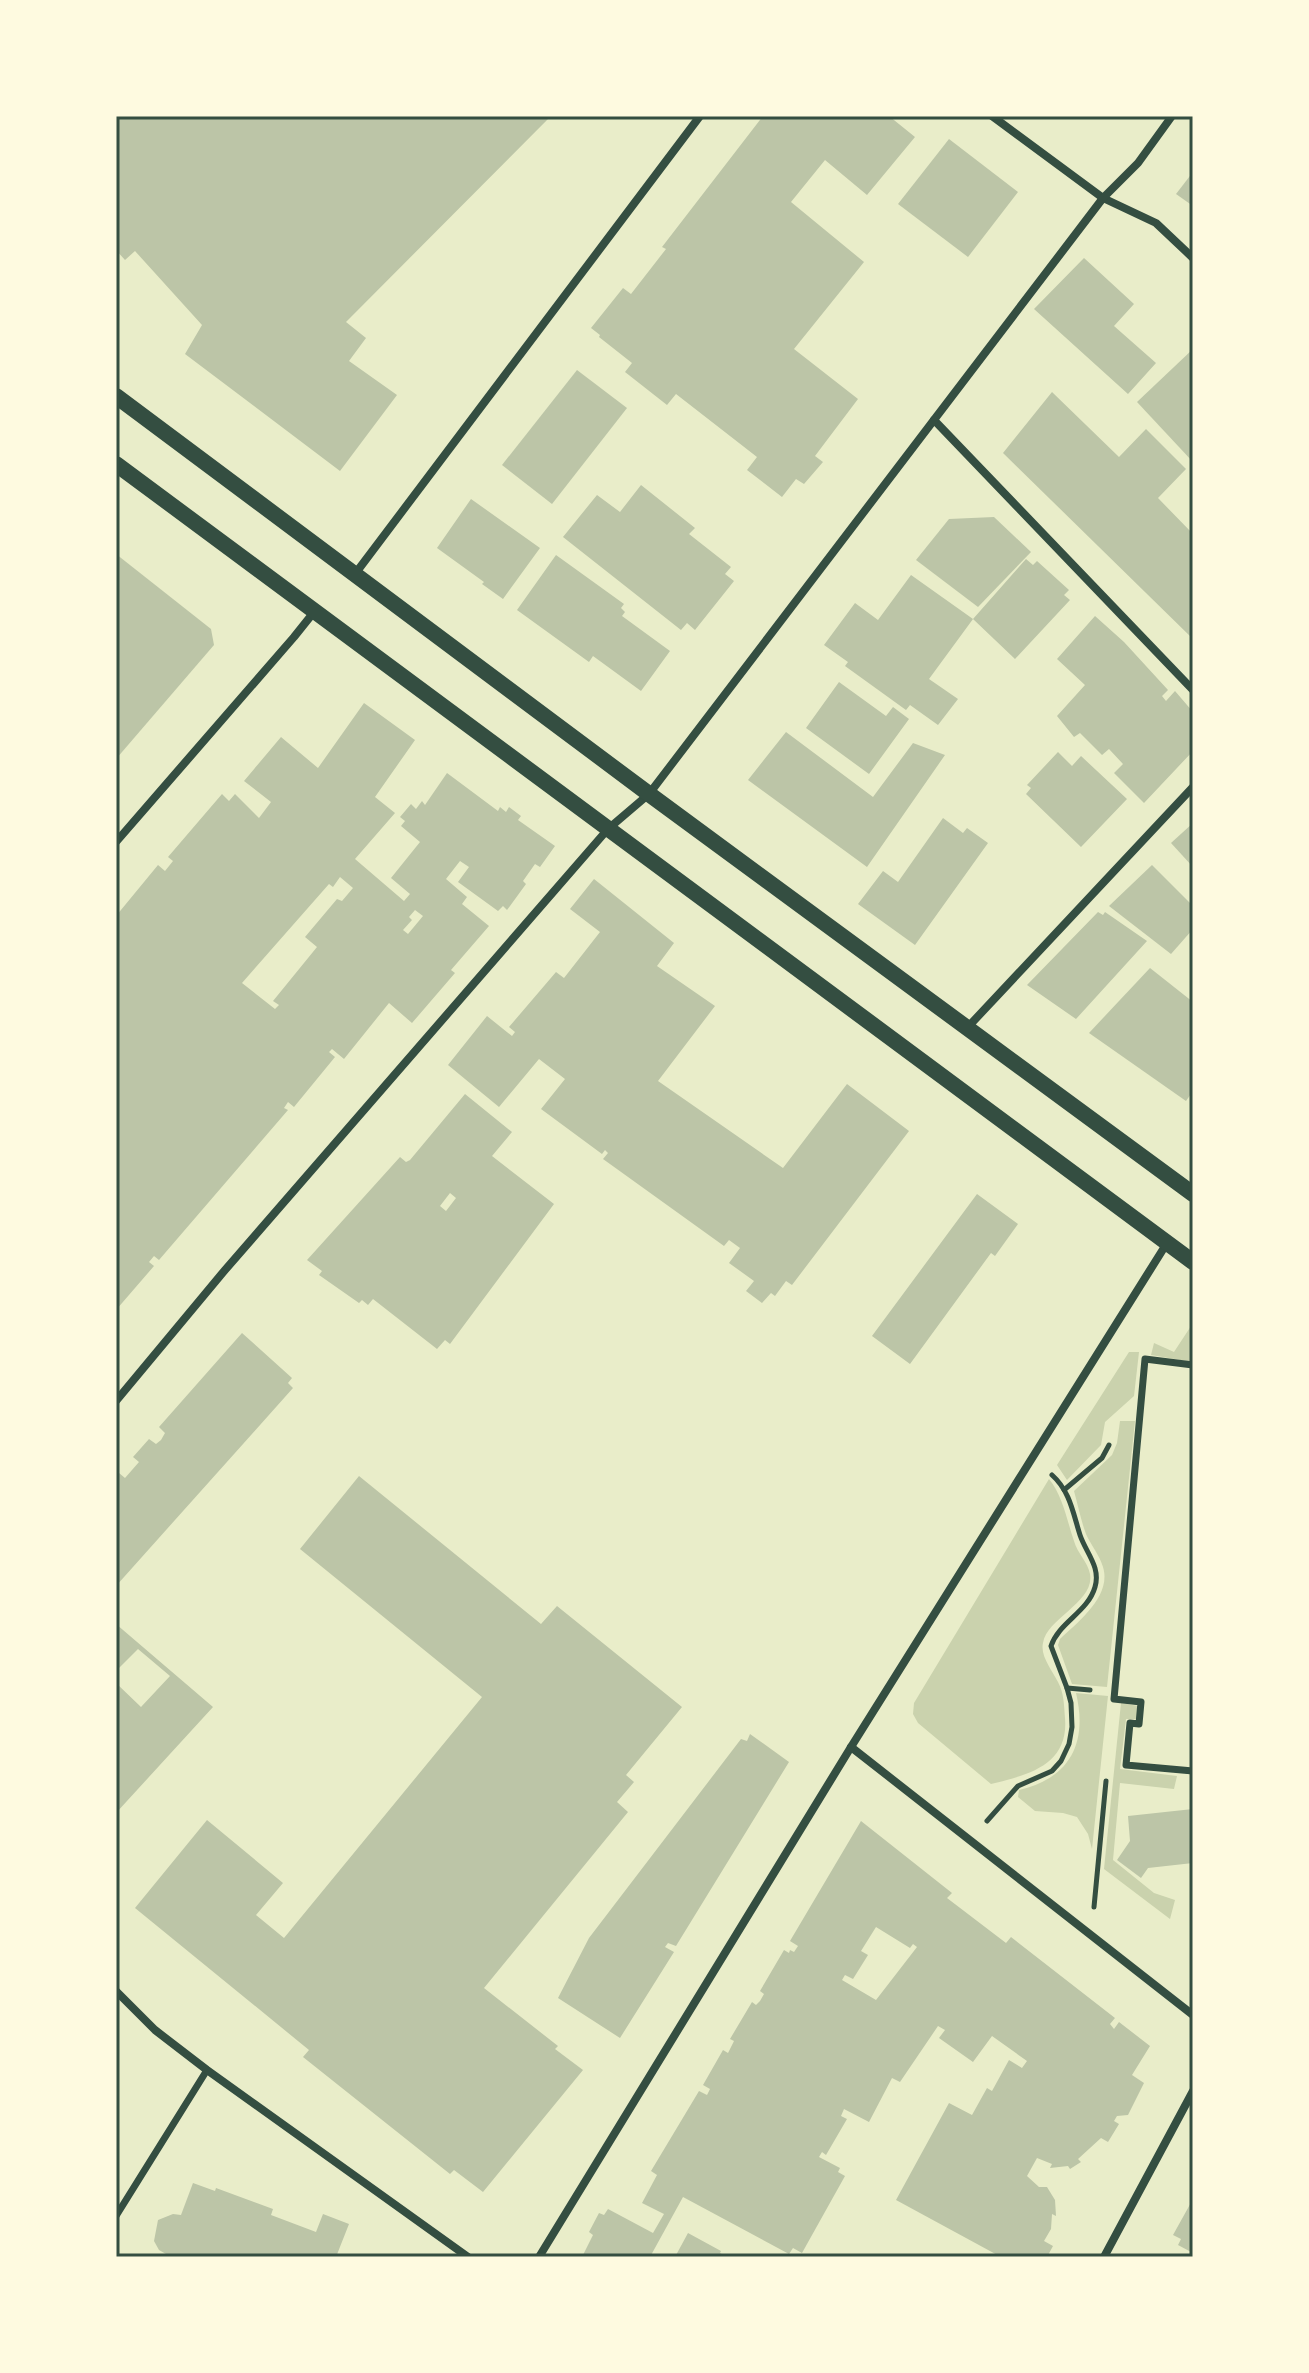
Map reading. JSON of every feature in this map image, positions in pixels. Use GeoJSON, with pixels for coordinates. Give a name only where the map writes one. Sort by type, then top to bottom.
{"type":"FeatureCollection","features":[{"type":"Feature","properties":{"kind":"main road"},"geometry":{"type":"LineString","coordinates":[[116,396],[649,794],[1193,1194]]}},
{"type":"Feature","properties":{"kind":"main road"},"geometry":{"type":"LineString","coordinates":[[116,464],[1193,1262]]}},
{"type":"Feature","properties":{"kind":"street"},"geometry":{"type":"LineString","coordinates":[[354,575],[700,116]]}},
{"type":"Feature","properties":{"kind":"street"},"geometry":{"type":"LineString","coordinates":[[992,116],[1103,198],[1156,223],[1193,258]]}},
{"type":"Feature","properties":{"kind":"street"},"geometry":{"type":"LineString","coordinates":[[116,1401],[225,1270],[608,829],[649,794],[1103,198],[1138,163],[1172,116]]}},
{"type":"Feature","properties":{"kind":"street"},"geometry":{"type":"LineString","coordinates":[[934,420],[1193,690]]}},
{"type":"Feature","properties":{"kind":"street"},"geometry":{"type":"LineString","coordinates":[[116,842],[315,611]]}},
{"type":"Feature","properties":{"kind":"street"},"geometry":{"type":"LineString","coordinates":[[967,1028],[1193,787]]}},
{"type":"Feature","properties":{"kind":"street"},"geometry":{"type":"LineString","coordinates":[[539,2257],[851,1747],[1167,1243]]}},
{"type":"Feature","properties":{"kind":"street"},"geometry":{"type":"LineString","coordinates":[[1193,1365],[1145,1359],[1114,1699],[1141,1702],[1139,1724],[1130,1723],[1126,1765],[1193,1771]]}},
{"type":"Feature","properties":{"kind":"street"},"geometry":{"type":"LineString","coordinates":[[851,1747],[1193,2015]]}},
{"type":"Feature","properties":{"kind":"street"},"geometry":{"type":"LineString","coordinates":[[116,1991],[155,2030],[207,2070],[468,2257]]}},
{"type":"Feature","properties":{"kind":"street"},"geometry":{"type":"LineString","coordinates":[[116,2216],[207,2070]]}},
{"type":"Feature","properties":{"kind":"street"},"geometry":{"type":"LineString","coordinates":[[1104,2257],[1193,2091]]}},
{"type":"Feature","properties":{"kind":"path"},"geometry":{"type":"LineString","coordinates":[[1064,1490],[1102,1458],[1110,1439]]}},
{"type":"Feature","properties":{"kind":"path"},"geometry":{"type":"LineString","coordinates":[[971,1841],[1006,1796],[1018,1786],[1052,1771],[1061,1761],[1072,1727],[1071,1703],[1051,1646],[1055,1634],[1087,1603],[1095,1588],[1095,1564],[1085,1548],[1074,1509],[1059,1480],[1031,1459]]}},
{"type":"Feature","properties":{"kind":"path"},"geometry":{"type":"LineString","coordinates":[[1092,1935],[1106,1774]]}},
{"type":"Feature","properties":{"kind":"green space"},"geometry":{"type":"Polygon","coordinates":[[[1193,1323],[1192,1362],[1151,1355],[1154,1343],[1174,1352],[1193,1323]]]}},
{"type":"Feature","properties":{"kind":"green space"},"geometry":{"type":"Polygon","coordinates":[[[1129,1352],[1139,1352],[1134,1396],[1105,1422],[1101,1445],[1067,1480],[1057,1465],[1129,1352]]]}},
{"type":"Feature","properties":{"kind":"green space"},"geometry":{"type":"Polygon","coordinates":[[[1120,1421],[1135,1421],[1107,1687],[1072,1684],[1058,1645],[1060,1639],[1092,1608],[1103,1588],[1104,1578],[1102,1563],[1084,1529],[1074,1491],[1112,1455],[1120,1421]]]}},
{"type":"Feature","properties":{"kind":"green space"},"geometry":{"type":"Polygon","coordinates":[[[1049,1479],[1090,1574],[1090,1584],[1085,1593],[1046,1634],[1043,1643],[1045,1658],[1063,1695],[1064,1734],[1060,1747],[1043,1765],[1032,1772],[991,1784],[918,1723],[913,1714],[914,1703],[1049,1479]]]}},
{"type":"Feature","properties":{"kind":"green space"},"geometry":{"type":"Polygon","coordinates":[[[1076,1693],[1108,1696],[1092,1849],[1088,1834],[1077,1817],[1035,1811],[1018,1797],[1019,1790],[1051,1777],[1071,1756],[1079,1728],[1076,1693]]]}},
{"type":"Feature","properties":{"kind":"green space"},"geometry":{"type":"Polygon","coordinates":[[[1121,1703],[1138,1706],[1137,1719],[1126,1719],[1120,1769],[1177,1776],[1174,1789],[1120,1783],[1113,1860],[1154,1893],[1175,1900],[1170,1919],[1104,1869],[1121,1703]]]}},
{"type":"Feature","properties":{"kind":"building"},"geometry":{"type":"Polygon","coordinates":[[[116,116],[551,116],[346,322],[366,338],[349,361],[397,395],[340,471],[185,354],[202,325],[135,251],[125,260],[116,250],[116,116]]]}},
{"type":"Feature","properties":{"kind":"building"},"geometry":{"type":"Polygon","coordinates":[[[763,116],[889,116],[915,137],[867,195],[825,160],[791,202],[864,262],[794,349],[858,399],[815,456],[823,462],[804,484],[796,479],[782,497],[747,470],[757,457],[676,394],[667,405],[625,372],[632,363],[591,328],[623,288],[631,294],[666,249],[662,247],[763,116]]]}},
{"type":"Feature","properties":{"kind":"building"},"geometry":{"type":"Polygon","coordinates":[[[949,139],[1018,192],[968,257],[898,204],[949,139]]]}},
{"type":"Feature","properties":{"kind":"building"},"geometry":{"type":"Polygon","coordinates":[[[1193,172],[1193,206],[1176,194],[1193,172]]]}},
{"type":"Feature","properties":{"kind":"building"},"geometry":{"type":"Polygon","coordinates":[[[1084,258],[1134,304],[1114,326],[1156,363],[1128,394],[1034,309],[1084,258]]]}},
{"type":"Feature","properties":{"kind":"building"},"geometry":{"type":"Polygon","coordinates":[[[1193,349],[1193,462],[1137,402],[1193,349]]]}},
{"type":"Feature","properties":{"kind":"building"},"geometry":{"type":"Polygon","coordinates":[[[577,370],[627,408],[552,504],[502,465],[577,370]]]}},
{"type":"Feature","properties":{"kind":"building"},"geometry":{"type":"Polygon","coordinates":[[[1052,392],[1119,457],[1146,429],[1186,469],[1158,498],[1193,534],[1193,639],[1003,453],[1052,392]]]}},
{"type":"Feature","properties":{"kind":"building"},"geometry":{"type":"Polygon","coordinates":[[[641,485],[695,528],[689,534],[731,567],[725,574],[734,581],[695,630],[687,623],[681,630],[563,537],[597,495],[620,512],[641,485]]]}},
{"type":"Feature","properties":{"kind":"building"},"geometry":{"type":"Polygon","coordinates":[[[471,499],[540,548],[503,599],[437,548],[471,499]]]}},
{"type":"Feature","properties":{"kind":"building"},"geometry":{"type":"Polygon","coordinates":[[[994,517],[1031,552],[978,607],[916,560],[949,519],[994,517]]]}},
{"type":"Feature","properties":{"kind":"building"},"geometry":{"type":"Polygon","coordinates":[[[116,554],[211,629],[214,645],[116,759],[116,554]]]}},
{"type":"Feature","properties":{"kind":"building"},"geometry":{"type":"Polygon","coordinates":[[[556,555],[624,604],[622,616],[670,651],[641,691],[593,656],[589,662],[517,610],[556,555]]]}},
{"type":"Feature","properties":{"kind":"building"},"geometry":{"type":"Polygon","coordinates":[[[1026,559],[1033,565],[1037,561],[1069,590],[1064,595],[1070,600],[1015,659],[973,619],[1026,559]]]}},
{"type":"Feature","properties":{"kind":"building"},"geometry":{"type":"Polygon","coordinates":[[[911,575],[973,619],[929,679],[958,699],[938,725],[910,705],[906,710],[845,666],[848,662],[824,645],[855,603],[878,620],[911,575]]]}},
{"type":"Feature","properties":{"kind":"building"},"geometry":{"type":"Polygon","coordinates":[[[1095,616],[1168,690],[1162,696],[1166,701],[1175,691],[1193,712],[1193,751],[1144,803],[1114,773],[1123,764],[1109,749],[1102,755],[1080,733],[1074,737],[1057,716],[1085,685],[1057,659],[1095,616]]]}},
{"type":"Feature","properties":{"kind":"building"},"geometry":{"type":"Polygon","coordinates":[[[839,682],[886,716],[893,707],[909,719],[869,774],[806,728],[839,682]]]}},
{"type":"Feature","properties":{"kind":"building"},"geometry":{"type":"Polygon","coordinates":[[[364,703],[415,740],[375,797],[395,813],[355,859],[404,901],[410,894],[391,878],[420,842],[401,826],[405,821],[400,817],[411,804],[416,809],[422,801],[425,805],[447,773],[498,811],[500,807],[506,812],[509,807],[521,816],[518,820],[555,846],[540,867],[535,864],[523,881],[526,884],[507,910],[503,906],[498,911],[458,882],[469,867],[460,861],[446,879],[467,897],[462,904],[489,926],[451,970],[455,973],[412,1023],[389,1003],[344,1059],[332,1049],[329,1052],[335,1057],[294,1107],[288,1102],[284,1108],[288,1110],[159,1260],[154,1256],[149,1262],[154,1266],[116,1310],[116,916],[158,865],[165,871],[173,861],[168,857],[222,794],[229,801],[235,794],[259,818],[271,802],[244,781],[281,737],[318,768],[364,703]],[[340,877],[333,887],[329,884],[242,983],[275,1009],[279,1005],[273,1001],[317,947],[305,937],[337,899],[342,901],[353,888],[340,877]],[[415,910],[409,917],[412,920],[403,930],[408,934],[423,916],[415,910]]]}},
{"type":"Feature","properties":{"kind":"building"},"geometry":{"type":"Polygon","coordinates":[[[786,732],[873,797],[913,743],[945,755],[867,867],[748,780],[786,732]]]}},
{"type":"Feature","properties":{"kind":"building"},"geometry":{"type":"Polygon","coordinates":[[[1058,752],[1072,766],[1081,756],[1127,799],[1081,847],[1026,794],[1031,788],[1027,785],[1058,752]]]}},
{"type":"Feature","properties":{"kind":"building"},"geometry":{"type":"Polygon","coordinates":[[[943,818],[963,833],[967,828],[988,843],[915,945],[858,904],[883,871],[898,882],[943,818]]]}},
{"type":"Feature","properties":{"kind":"building"},"geometry":{"type":"Polygon","coordinates":[[[1193,823],[1193,867],[1171,843],[1193,823]]]}},
{"type":"Feature","properties":{"kind":"building"},"geometry":{"type":"Polygon","coordinates":[[[1152,865],[1193,906],[1193,929],[1171,954],[1109,906],[1152,865]]]}},
{"type":"Feature","properties":{"kind":"building"},"geometry":{"type":"Polygon","coordinates":[[[594,879],[674,943],[657,966],[715,1006],[658,1081],[783,1168],[847,1084],[909,1131],[792,1285],[786,1281],[775,1296],[771,1293],[762,1303],[746,1291],[754,1281],[729,1263],[740,1248],[729,1240],[724,1246],[603,1159],[608,1153],[605,1150],[602,1154],[541,1109],[565,1079],[539,1059],[499,1107],[448,1065],[487,1016],[512,1036],[515,1032],[509,1027],[556,972],[564,978],[600,932],[570,909],[594,879]]]}},
{"type":"Feature","properties":{"kind":"building"},"geometry":{"type":"Polygon","coordinates":[[[1098,912],[1103,915],[1105,912],[1147,941],[1076,1019],[1027,985],[1098,912]]]}},
{"type":"Feature","properties":{"kind":"building"},"geometry":{"type":"Polygon","coordinates":[[[1150,968],[1193,1002],[1193,1091],[1186,1101],[1089,1033],[1150,968]]]}},
{"type":"Feature","properties":{"kind":"building"},"geometry":{"type":"Polygon","coordinates":[[[465,1094],[512,1132],[492,1156],[554,1204],[450,1344],[445,1340],[437,1349],[373,1299],[368,1305],[362,1300],[359,1303],[319,1275],[322,1271],[307,1260],[400,1157],[406,1162],[465,1094]],[[450,1193],[440,1206],[446,1211],[456,1198],[450,1193]]]}},
{"type":"Feature","properties":{"kind":"building"},"geometry":{"type":"Polygon","coordinates":[[[977,1194],[1018,1224],[995,1256],[991,1253],[910,1364],[872,1336],[977,1194]]]}},
{"type":"Feature","properties":{"kind":"building"},"geometry":{"type":"Polygon","coordinates":[[[242,1333],[292,1378],[288,1383],[293,1388],[116,1586],[116,1477],[119,1473],[125,1478],[139,1462],[133,1457],[149,1439],[156,1444],[161,1440],[165,1433],[159,1427],[242,1333]]]}},
{"type":"Feature","properties":{"kind":"building"},"geometry":{"type":"Polygon","coordinates":[[[359,1476],[541,1624],[557,1606],[682,1707],[626,1775],[634,1782],[617,1802],[628,1812],[484,1988],[558,2046],[555,2049],[583,2070],[483,2192],[454,2170],[450,2174],[303,2057],[309,2050],[135,1908],[207,1820],[283,1883],[256,1915],[284,1938],[482,1697],[300,1549],[359,1476]]]}},
{"type":"Feature","properties":{"kind":"building"},"geometry":{"type":"Polygon","coordinates":[[[116,1624],[213,1707],[116,1813],[116,1683],[141,1707],[170,1676],[138,1649],[116,1671],[116,1624]]]}},
{"type":"Feature","properties":{"kind":"building"},"geometry":{"type":"Polygon","coordinates":[[[750,1734],[789,1762],[676,1946],[668,1943],[665,1947],[674,1952],[620,2038],[558,1998],[589,1938],[741,1739],[747,1741],[750,1734]]]}},
{"type":"Feature","properties":{"kind":"building"},"geometry":{"type":"Polygon","coordinates":[[[1193,1809],[1193,1863],[1148,1868],[1141,1878],[1117,1860],[1130,1841],[1128,1816],[1193,1809]]]}},
{"type":"Feature","properties":{"kind":"building"},"geometry":{"type":"Polygon","coordinates":[[[861,1821],[952,1893],[947,1898],[1006,1943],[1011,1937],[1115,2018],[1110,2024],[1114,2029],[1119,2022],[1150,2046],[1132,2075],[1144,2083],[1128,2115],[1117,2116],[1114,2121],[1119,2124],[1108,2142],[1101,2138],[1078,2159],[1081,2162],[1070,2169],[1068,2166],[1050,2168],[1052,2164],[1037,2158],[1027,2176],[1039,2187],[1047,2187],[1055,2200],[1056,2216],[1052,2214],[1051,2229],[1044,2241],[1053,2246],[1047,2257],[1001,2257],[896,2200],[949,2103],[972,2115],[987,2088],[992,2091],[1009,2060],[1022,2068],[1027,2061],[992,2036],[973,2062],[939,2038],[945,2030],[938,2026],[900,2082],[892,2078],[869,2122],[844,2109],[841,2116],[847,2119],[826,2155],[822,2152],[819,2157],[840,2168],[838,2172],[845,2176],[802,2253],[793,2248],[789,2254],[683,2197],[650,2257],[582,2257],[593,2235],[589,2232],[599,2213],[604,2215],[608,2209],[653,2233],[664,2214],[642,2203],[657,2175],[651,2171],[699,2091],[707,2095],[710,2089],[703,2085],[723,2050],[728,2053],[734,2041],[730,2039],[752,2002],[756,2005],[760,2001],[764,1994],[760,1991],[784,1950],[794,1952],[798,1946],[790,1941],[861,1821]],[[876,1927],[861,1951],[868,1955],[853,1979],[845,1975],[842,1980],[876,2000],[917,1947],[913,1944],[910,1948],[876,1927]]]}},
{"type":"Feature","properties":{"kind":"building"},"geometry":{"type":"Polygon","coordinates":[[[193,2183],[273,2209],[271,2215],[316,2232],[323,2214],[349,2224],[336,2257],[165,2257],[166,2254],[159,2250],[154,2241],[158,2220],[173,2214],[181,2215],[193,2183]]]}},
{"type":"Feature","properties":{"kind":"building"},"geometry":{"type":"Polygon","coordinates":[[[1193,2199],[1193,2253],[1178,2245],[1181,2239],[1173,2235],[1193,2199]]]}},
{"type":"Feature","properties":{"kind":"building"},"geometry":{"type":"Polygon","coordinates":[[[688,2233],[721,2251],[727,2257],[675,2257],[688,2233]]]}}]}
